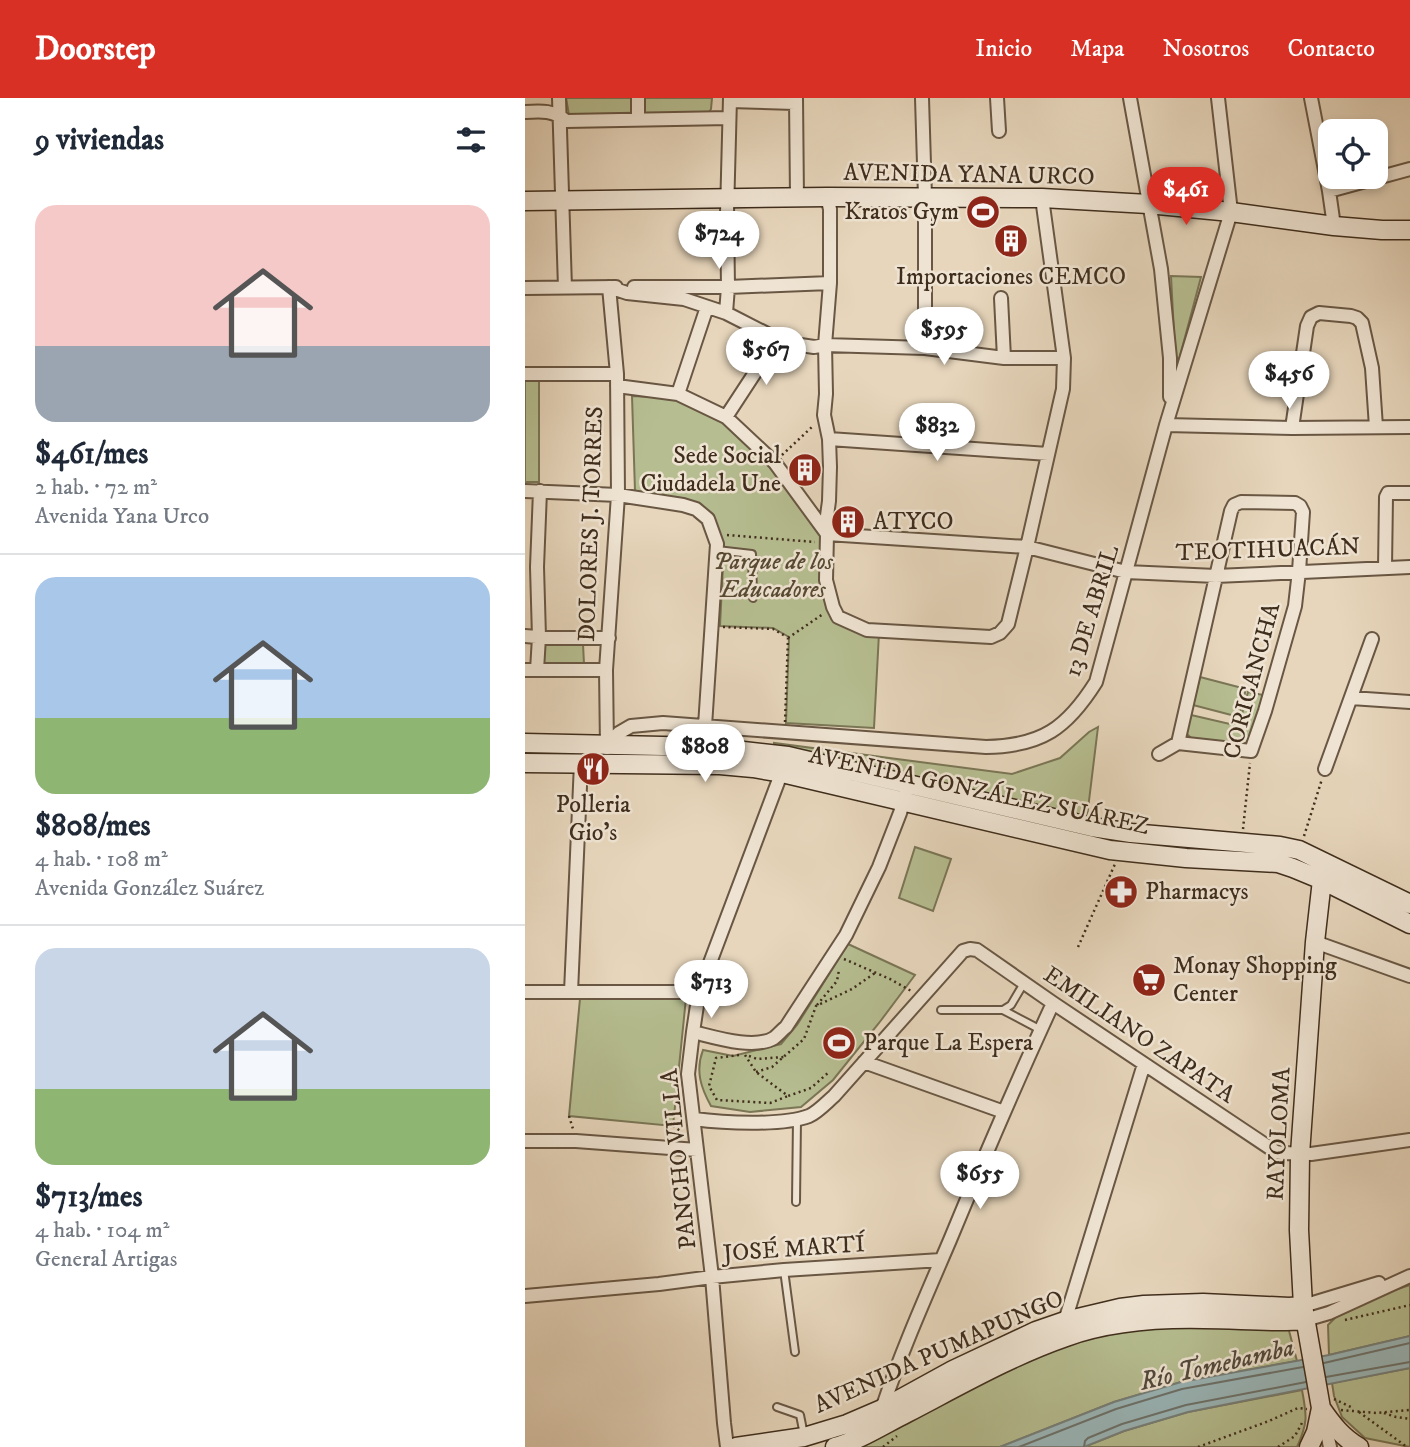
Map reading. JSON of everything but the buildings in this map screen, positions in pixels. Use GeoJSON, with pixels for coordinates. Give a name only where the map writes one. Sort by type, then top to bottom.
{"type":"FeatureCollection","features":[{"type":"Feature","properties":{"kind":"main road","name":"AVENIDA YANA URCO"},"geometry":{"type":"LineString","coordinates":[[525,201],[827,197],[1042,198],[1231,212],[1334,226],[1410,230]]}},
{"type":"Feature","properties":{"kind":"main road","name":"AVENIDA GONZÁLEZ SUÁREZ"},"geometry":{"type":"LineString","coordinates":[[525,743],[708,747],[906,793],[1081,844],[1186,858],[1270,862],[1327,872],[1410,904]]}},
{"type":"Feature","properties":{"kind":"main road","name":"AVENIDA GONZÁLEZ SUÁREZ"},"geometry":{"type":"LineString","coordinates":[[525,763],[719,765],[753,768],[785,764]]}},
{"type":"Feature","properties":{"kind":"main road","name":"AVENIDA GONZÁLEZ SUÁREZ"},"geometry":{"type":"LineString","coordinates":[[906,793],[1131,833],[1299,850],[1327,872],[1410,924]]}},
{"type":"Feature","properties":{"kind":"main road","name":"RAYOLOMA"},"geometry":{"type":"LineString","coordinates":[[1327,872],[1315,943],[1300,1154],[1299,1230],[1305,1318],[1321,1404],[1344,1444]]}},
{"type":"Feature","properties":{"kind":"main road","name":"AVENIDA PUMAPUNGO"},"geometry":{"type":"LineString","coordinates":[[835,1447],[858,1438],[885,1416],[953,1370],[1037,1331],[1068,1332],[1120,1308],[1203,1303],[1289,1307],[1305,1318]]}},
{"type":"Feature","properties":{"kind":"main road","name":"RAYOLOMA"},"geometry":{"type":"LineString","coordinates":[[1309,1447],[1316,1432],[1321,1404]]}},
{"type":"Feature","properties":{"kind":"main road","name":"AVENIDA PUMAPUNGO"},"geometry":{"type":"LineString","coordinates":[[736,1447],[804,1437],[885,1416]]}},
{"type":"Feature","properties":{"kind":"street"},"geometry":{"type":"LineString","coordinates":[[559,98],[565,288]]}},
{"type":"Feature","properties":{"kind":"street"},"geometry":{"type":"LineString","coordinates":[[638,98],[638,119]]}},
{"type":"Feature","properties":{"kind":"street"},"geometry":{"type":"LineString","coordinates":[[922,98],[925,348]]}},
{"type":"Feature","properties":{"kind":"street"},"geometry":{"type":"LineString","coordinates":[[997,98],[999,131]]}},
{"type":"Feature","properties":{"kind":"street"},"geometry":{"type":"LineString","coordinates":[[1130,98],[1167,317],[1170,374],[1167,425],[1410,427]]}},
{"type":"Feature","properties":{"kind":"street"},"geometry":{"type":"LineString","coordinates":[[1218,98],[1231,212]]}},
{"type":"Feature","properties":{"kind":"street"},"geometry":{"type":"LineString","coordinates":[[1311,98],[1334,226]]}},
{"type":"Feature","properties":{"kind":"street"},"geometry":{"type":"LineString","coordinates":[[726,313],[730,100],[796,101],[797,198]]}},
{"type":"Feature","properties":{"kind":"street"},"geometry":{"type":"LineString","coordinates":[[525,112],[548,111],[559,114],[566,121],[729,118]]}},
{"type":"Feature","properties":{"kind":"street"},"geometry":{"type":"LineString","coordinates":[[1329,191],[1410,169]]}},
{"type":"Feature","properties":{"kind":"street"},"geometry":{"type":"LineString","coordinates":[[827,197],[830,209],[830,283],[825,345],[824,415],[829,439],[827,580],[832,607],[838,617],[862,629],[991,637],[1000,633],[1008,624],[1063,389],[1064,358],[1042,198]]}},
{"type":"Feature","properties":{"kind":"street","name":"13 DE ABRIL"},"geometry":{"type":"LineString","coordinates":[[581,763],[631,726],[663,723],[986,747],[1011,746],[1047,735],[1064,723],[1082,704],[1096,682],[1167,425],[1231,212]]}},
{"type":"Feature","properties":{"kind":"street"},"geometry":{"type":"LineString","coordinates":[[525,288],[728,287],[830,283]]}},
{"type":"Feature","properties":{"kind":"street"},"geometry":{"type":"LineString","coordinates":[[609,287],[627,293],[684,299],[726,313],[787,343],[814,347],[925,348],[1004,358],[1064,358]]}},
{"type":"Feature","properties":{"kind":"street","name":"DOLORES J. TORRES"},"geometry":{"type":"LineString","coordinates":[[607,763],[606,670],[618,495],[617,380],[609,287]]}},
{"type":"Feature","properties":{"kind":"street"},"geometry":{"type":"LineString","coordinates":[[1001,298],[1004,358]]}},
{"type":"Feature","properties":{"kind":"street"},"geometry":{"type":"LineString","coordinates":[[678,394],[707,307]]}},
{"type":"Feature","properties":{"kind":"street"},"geometry":{"type":"LineString","coordinates":[[1292,428],[1307,326],[1311,317],[1319,313],[1357,318],[1362,323],[1372,368],[1376,427]]}},
{"type":"Feature","properties":{"kind":"street"},"geometry":{"type":"LineString","coordinates":[[726,417],[777,339]]}},
{"type":"Feature","properties":{"kind":"street"},"geometry":{"type":"LineString","coordinates":[[525,374],[617,380],[678,394],[726,417],[775,463],[827,539]]}},
{"type":"Feature","properties":{"kind":"street"},"geometry":{"type":"LineString","coordinates":[[829,439],[1048,454]]}},
{"type":"Feature","properties":{"kind":"street"},"geometry":{"type":"LineString","coordinates":[[525,491],[618,495],[683,505],[696,509],[708,519],[717,550],[705,726]]}},
{"type":"Feature","properties":{"kind":"street"},"geometry":{"type":"LineString","coordinates":[[540,491],[531,567],[539,637],[531,670],[606,670]]}},
{"type":"Feature","properties":{"kind":"street"},"geometry":{"type":"LineString","coordinates":[[1385,568],[1386,497],[1388,493],[1410,493]]}},
{"type":"Feature","properties":{"kind":"street","name":"CORICANCHA"},"geometry":{"type":"LineString","coordinates":[[1216,576],[1234,505],[1241,502],[1295,503],[1300,506],[1303,513],[1295,606],[1251,751]]}},
{"type":"Feature","properties":{"kind":"street","name":"TEOTIHUACÁN"},"geometry":{"type":"LineString","coordinates":[[827,539],[1027,547],[1126,572],[1216,576],[1410,567]]}},
{"type":"Feature","properties":{"kind":"street"},"geometry":{"type":"LineString","coordinates":[[1178,743],[1216,576]]}},
{"type":"Feature","properties":{"kind":"street"},"geometry":{"type":"LineString","coordinates":[[525,636],[609,638]]}},
{"type":"Feature","properties":{"kind":"street"},"geometry":{"type":"LineString","coordinates":[[1325,769],[1372,639]]}},
{"type":"Feature","properties":{"kind":"street"},"geometry":{"type":"LineString","coordinates":[[1352,698],[1410,702]]}},
{"type":"Feature","properties":{"kind":"street"},"geometry":{"type":"LineString","coordinates":[[1159,754],[1178,743],[1251,751]]}},
{"type":"Feature","properties":{"kind":"street"},"geometry":{"type":"LineString","coordinates":[[571,992],[581,763]]}},
{"type":"Feature","properties":{"kind":"street","name":"PANCHO VILLA"},"geometry":{"type":"LineString","coordinates":[[727,1447],[712,1277],[688,1074],[699,992],[785,764]]}},
{"type":"Feature","properties":{"kind":"street"},"geometry":{"type":"LineString","coordinates":[[692,1032],[747,1043],[762,1042],[775,1037],[786,1027],[846,935],[879,867],[906,793]]}},
{"type":"Feature","properties":{"kind":"street"},"geometry":{"type":"LineString","coordinates":[[1315,943],[1410,976]]}},
{"type":"Feature","properties":{"kind":"street","name":"EMILIANO ZAPATA"},"geometry":{"type":"LineString","coordinates":[[923,996],[963,951],[977,950],[1272,1150],[1311,1154],[1410,1140]]}},
{"type":"Feature","properties":{"kind":"street"},"geometry":{"type":"LineString","coordinates":[[525,992],[699,992]]}},
{"type":"Feature","properties":{"kind":"street"},"geometry":{"type":"LineString","coordinates":[[694,1119],[714,1122],[784,1122],[811,1115],[835,1096],[923,996]]}},
{"type":"Feature","properties":{"kind":"street"},"geometry":{"type":"LineString","coordinates":[[885,1416],[890,1384],[1004,1112],[1053,1003]]}},
{"type":"Feature","properties":{"kind":"street"},"geometry":{"type":"LineString","coordinates":[[864,1062],[1004,1112]]}},
{"type":"Feature","properties":{"kind":"street"},"geometry":{"type":"LineString","coordinates":[[1068,1332],[1144,1064]]}},
{"type":"Feature","properties":{"kind":"street"},"geometry":{"type":"LineString","coordinates":[[525,1141],[576,1141],[697,1150]]}},
{"type":"Feature","properties":{"kind":"street","name":"JOSÉ MARTÍ"},"geometry":{"type":"LineString","coordinates":[[525,1296],[784,1270],[941,1261]]}},
{"type":"Feature","properties":{"kind":"street","name":"AVENIDA PUMAPUNGO"},"geometry":{"type":"LineString","coordinates":[[1305,1318],[1410,1275]]}},
{"type":"Feature","properties":{"kind":"lane"},"geometry":{"type":"LineString","coordinates":[[717,550],[752,554],[753,598]]}},
{"type":"Feature","properties":{"kind":"lane"},"geometry":{"type":"LineString","coordinates":[[1003,1010],[1011,1005],[1024,983]]}},
{"type":"Feature","properties":{"kind":"lane"},"geometry":{"type":"LineString","coordinates":[[941,1010],[1003,1010],[1041,1030]]}},
{"type":"Feature","properties":{"kind":"lane"},"geometry":{"type":"LineString","coordinates":[[796,1202],[797,1119]]}},
{"type":"Feature","properties":{"kind":"lane"},"geometry":{"type":"LineString","coordinates":[[784,1270],[795,1352]]}},
{"type":"Feature","properties":{"kind":"lane"},"geometry":{"type":"LineString","coordinates":[[777,1407],[800,1415],[804,1437]]}},
{"type":"Feature","properties":{"kind":"path"},"geometry":{"type":"LineString","coordinates":[[775,463],[824,415]]}},
{"type":"Feature","properties":{"kind":"path"},"geometry":{"type":"LineString","coordinates":[[713,534],[827,539]]}},
{"type":"Feature","properties":{"kind":"path"},"geometry":{"type":"LineString","coordinates":[[788,638],[832,607]]}},
{"type":"Feature","properties":{"kind":"path"},"geometry":{"type":"LineString","coordinates":[[712,626],[773,629],[788,638]]}},
{"type":"Feature","properties":{"kind":"path"},"geometry":{"type":"LineString","coordinates":[[784,733],[788,638]]}},
{"type":"Feature","properties":{"kind":"path","name":"CORICANCHA"},"geometry":{"type":"LineString","coordinates":[[1242,843],[1251,751]]}},
{"type":"Feature","properties":{"kind":"path"},"geometry":{"type":"LineString","coordinates":[[1299,850],[1325,769]]}},
{"type":"Feature","properties":{"kind":"path"},"geometry":{"type":"LineString","coordinates":[[1078,947],[1120,851]]}},
{"type":"Feature","properties":{"kind":"path"},"geometry":{"type":"LineString","coordinates":[[840,957],[923,996]]}},
{"type":"Feature","properties":{"kind":"path"},"geometry":{"type":"LineString","coordinates":[[756,1072],[772,1067],[804,1039],[816,1006],[837,981],[839,969]]}},
{"type":"Feature","properties":{"kind":"path"},"geometry":{"type":"LineString","coordinates":[[816,1006],[852,989],[875,973]]}},
{"type":"Feature","properties":{"kind":"path"},"geometry":{"type":"LineString","coordinates":[[784,1057],[758,1059],[745,1055],[716,1058],[709,1086],[717,1100],[770,1103],[811,1088],[828,1072]]}},
{"type":"Feature","properties":{"kind":"path"},"geometry":{"type":"LineString","coordinates":[[745,1055],[756,1072],[788,1096]]}},
{"type":"Feature","properties":{"kind":"path"},"geometry":{"type":"LineString","coordinates":[[1336,1323],[1410,1305]]}},
{"type":"Feature","properties":{"kind":"path"},"geometry":{"type":"LineString","coordinates":[[1321,1404],[1334,1399],[1356,1410],[1407,1447]]}},
{"type":"Feature","properties":{"kind":"path"},"geometry":{"type":"LineString","coordinates":[[1321,1404],[1332,1410],[1410,1410]]}},
{"type":"Feature","properties":{"kind":"path"},"geometry":{"type":"LineString","coordinates":[[1198,1447],[1298,1408],[1312,1409],[1295,1436],[1278,1447]]}},
{"type":"Feature","properties":{"kind":"path"},"geometry":{"type":"LineString","coordinates":[[1381,1412],[1410,1419]]}},
{"type":"Feature","properties":{"kind":"green space"},"geometry":{"type":"Polygon","coordinates":[[[566,98],[634,98],[632,115],[569,115],[566,98]]]}},
{"type":"Feature","properties":{"kind":"green space"},"geometry":{"type":"Polygon","coordinates":[[[642,98],[712,98],[708,114],[643,115],[642,98]]]}},
{"type":"Feature","properties":{"kind":"green space"},"geometry":{"type":"Polygon","coordinates":[[[1171,276],[1201,277],[1176,371],[1171,276]]]}},
{"type":"Feature","properties":{"kind":"green space"},"geometry":{"type":"Polygon","coordinates":[[[525,379],[539,379],[539,482],[525,482],[525,379]]]}},
{"type":"Feature","properties":{"kind":"green space","name":"Parque de los Educadores"},"geometry":{"type":"Polygon","coordinates":[[[632,396],[677,398],[724,422],[756,446],[821,532],[831,608],[879,633],[874,728],[786,723],[789,637],[773,628],[720,626],[724,544],[711,515],[683,499],[635,491],[632,396]]]}},
{"type":"Feature","properties":{"kind":"green space"},"geometry":{"type":"Polygon","coordinates":[[[542,643],[583,644],[584,664],[542,663],[542,643]]]}},
{"type":"Feature","properties":{"kind":"green space"},"geometry":{"type":"Polygon","coordinates":[[[1200,677],[1246,689],[1239,717],[1193,705],[1200,677]]]}},
{"type":"Feature","properties":{"kind":"green space"},"geometry":{"type":"Polygon","coordinates":[[[1248,692],[1263,695],[1249,743],[1191,738],[1186,733],[1191,715],[1234,725],[1240,721],[1248,692]]]}},
{"type":"Feature","properties":{"kind":"green space"},"geometry":{"type":"Polygon","coordinates":[[[1098,727],[1087,817],[774,748],[774,743],[1012,774],[1060,758],[1098,727]]]}},
{"type":"Feature","properties":{"kind":"green space"},"geometry":{"type":"Polygon","coordinates":[[[915,847],[951,859],[933,911],[899,898],[915,847]]]}},
{"type":"Feature","properties":{"kind":"green space","name":"Parque La Espera"},"geometry":{"type":"Polygon","coordinates":[[[848,944],[915,975],[833,1080],[801,1107],[750,1112],[711,1106],[700,1079],[699,1065],[703,1050],[733,1056],[781,1044],[797,1025],[848,944]]]}},
{"type":"Feature","properties":{"kind":"green space"},"geometry":{"type":"Polygon","coordinates":[[[581,988],[686,998],[673,1126],[569,1116],[581,988]]]}},
{"type":"Feature","properties":{"kind":"green space"},"geometry":{"type":"Polygon","coordinates":[[[1410,1285],[1410,1336],[1329,1355],[1328,1325],[1336,1317],[1386,1293],[1410,1285]]]}},
{"type":"Feature","properties":{"kind":"green space"},"geometry":{"type":"Polygon","coordinates":[[[1140,1324],[1288,1327],[1297,1361],[1181,1382],[1114,1402],[1000,1447],[862,1447],[990,1379],[1058,1347],[1140,1324]]]}},
{"type":"Feature","properties":{"kind":"green space"},"geometry":{"type":"Polygon","coordinates":[[[1410,1368],[1410,1447],[1365,1438],[1342,1417],[1332,1383],[1410,1368]]]}},
{"type":"Feature","properties":{"kind":"green space"},"geometry":{"type":"Polygon","coordinates":[[[1302,1390],[1305,1419],[1297,1447],[1084,1447],[1124,1431],[1188,1412],[1302,1390]]]}},
{"type":"Feature","properties":{"kind":"water"},"geometry":{"type":"Polygon","coordinates":[[[1410,1336],[1410,1368],[1188,1412],[1124,1431],[1084,1447],[1000,1447],[1114,1402],[1181,1382],[1329,1355],[1410,1336]]]}},
{"type":"Feature","properties":{"kind":"place","name":"Kratos Gym"},"geometry":{"type":"Point","coordinates":[983,212]}},
{"type":"Feature","properties":{"kind":"place","name":"Importaciones CEMCO"},"geometry":{"type":"Point","coordinates":[1011,241]}},
{"type":"Feature","properties":{"kind":"place","name":"Sede Social Ciudadela Une"},"geometry":{"type":"Point","coordinates":[805,470]}},
{"type":"Feature","properties":{"kind":"place","name":"ATYCO"},"geometry":{"type":"Point","coordinates":[848,522]}},
{"type":"Feature","properties":{"kind":"place","name":"Polleria Gio's"},"geometry":{"type":"Point","coordinates":[593,769]}},
{"type":"Feature","properties":{"kind":"place","name":"Pharmacys"},"geometry":{"type":"Point","coordinates":[1121,892]}},
{"type":"Feature","properties":{"kind":"place","name":"Monay Shopping Center"},"geometry":{"type":"Point","coordinates":[1149,980]}},
{"type":"Feature","properties":{"kind":"place","name":"Parque La Espera"},"geometry":{"type":"Point","coordinates":[839,1043]}},
{"type":"Feature","properties":{"kind":"water label","name":"Río Tomebamba"},"geometry":{"type":"Point","coordinates":[1217,1365]}}]}
